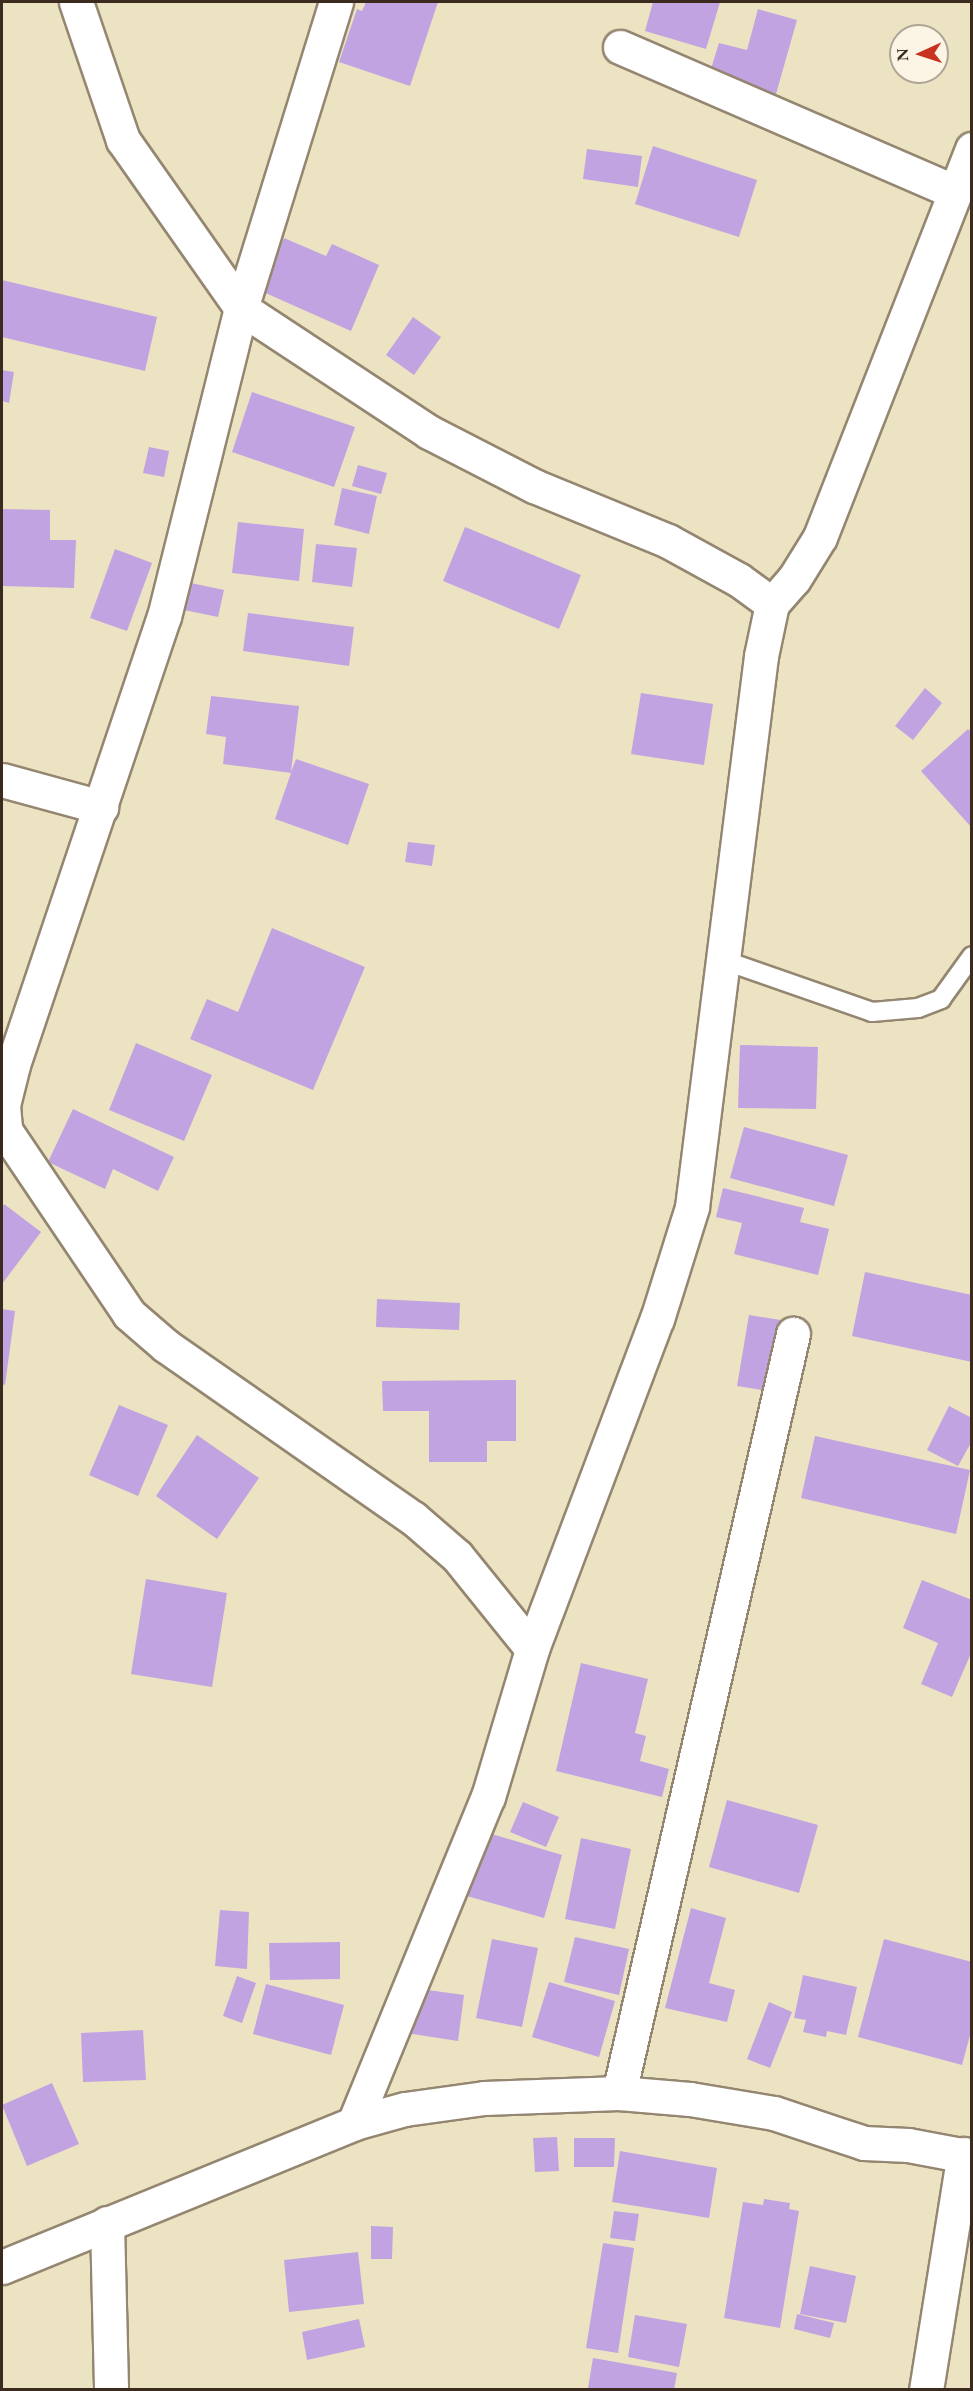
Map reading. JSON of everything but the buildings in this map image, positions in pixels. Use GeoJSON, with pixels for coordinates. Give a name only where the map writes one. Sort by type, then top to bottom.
{"type":"FeatureCollection","features":[{"type":"Feature","properties":{"kind":"street"},"geometry":{"type":"LineString","coordinates":[[76,2],[123,140],[241,308],[429,432],[534,486],[669,541],[739,580],[772,604]]}},
{"type":"Feature","properties":{"kind":"street"},"geometry":{"type":"LineString","coordinates":[[336,2],[241,308],[164,616],[14,1065],[3,1105],[5,1130],[129,1314],[166,1346],[413,1518],[458,1556],[532,1649]]}},
{"type":"Feature","properties":{"kind":"street"},"geometry":{"type":"LineString","coordinates":[[620,47],[955,192]]}},
{"type":"Feature","properties":{"kind":"street"},"geometry":{"type":"LineString","coordinates":[[354,2123],[488,1797],[532,1649],[657,1320],[692,1207],[761,656],[772,604],[794,579],[820,537],[972,149]]}},
{"type":"Feature","properties":{"kind":"street"},"geometry":{"type":"LineString","coordinates":[[2,780],[101,807]]}},
{"type":"Feature","properties":{"kind":"street"},"geometry":{"type":"LineString","coordinates":[[619,2092],[793,1334]]}},
{"type":"Feature","properties":{"kind":"street"},"geometry":{"type":"LineString","coordinates":[[2,2267],[354,2123],[405,2109],[484,2098],[619,2092],[774,2113],[864,2143],[908,2145],[968,2156],[926,2390]]}},
{"type":"Feature","properties":{"kind":"street"},"geometry":{"type":"LineString","coordinates":[[107,2223],[111,2390]]}},
{"type":"Feature","properties":{"kind":"lane"},"geometry":{"type":"LineString","coordinates":[[723,960],[872,1012],[918,1008],[941,999],[972,956]]}}]}
